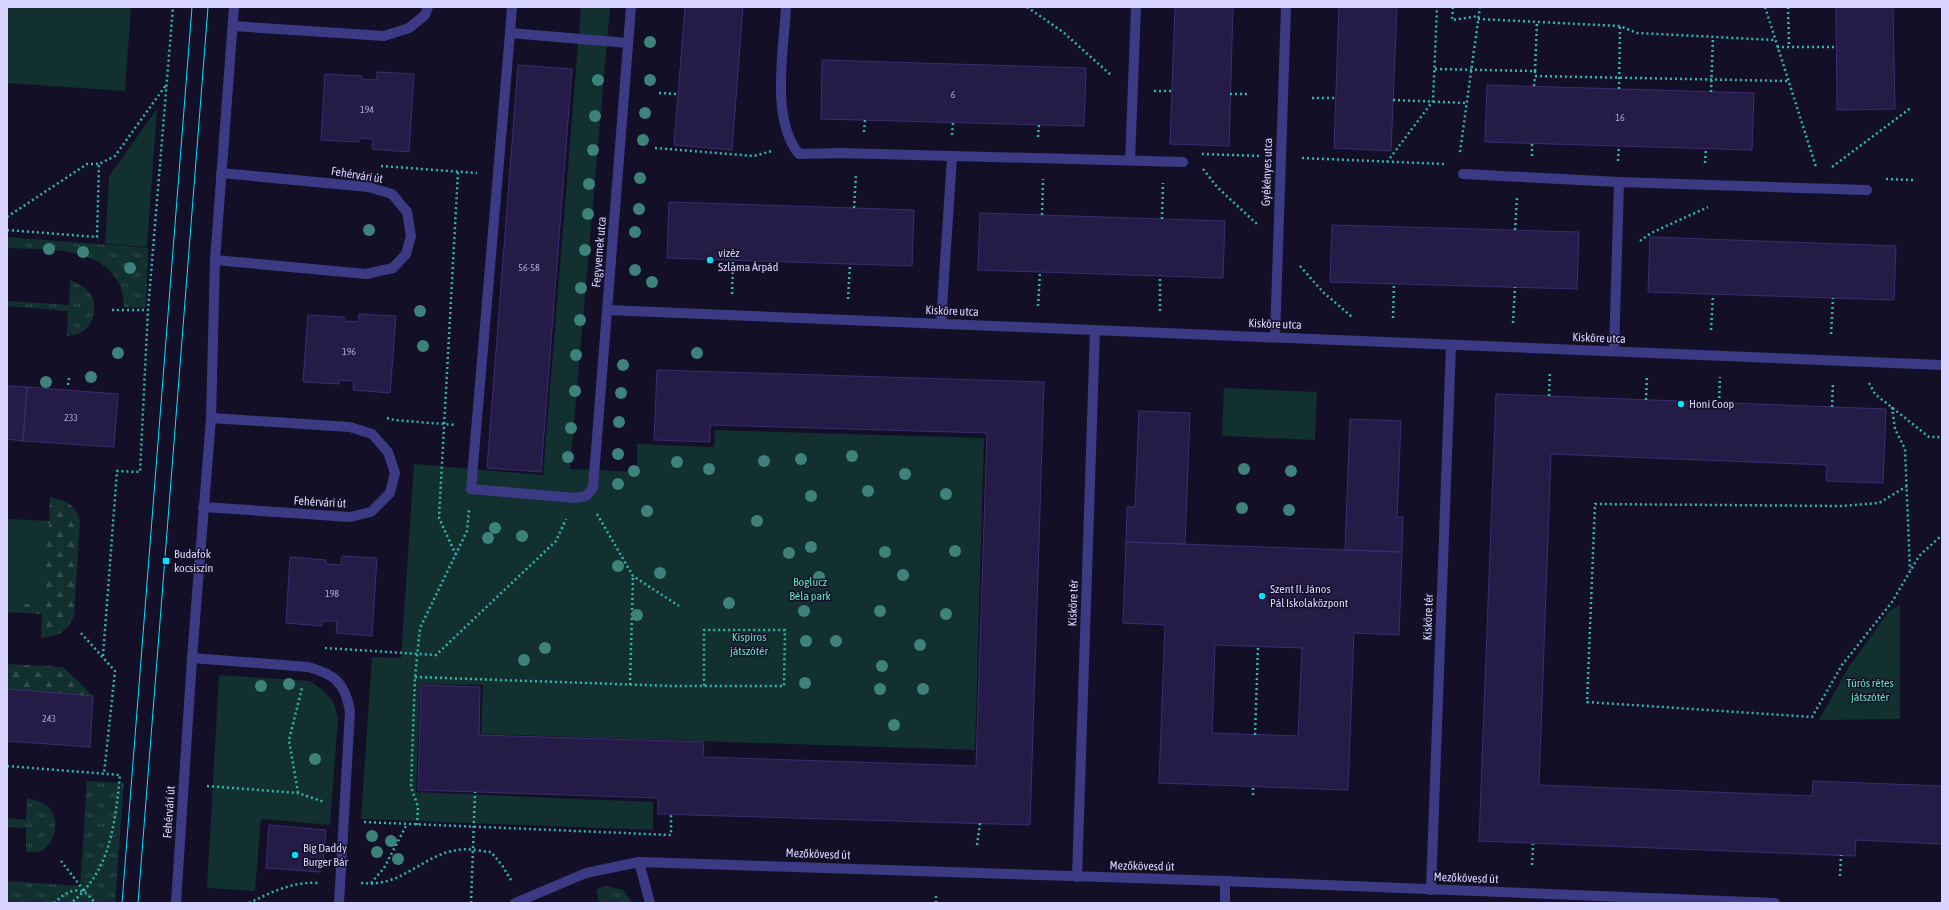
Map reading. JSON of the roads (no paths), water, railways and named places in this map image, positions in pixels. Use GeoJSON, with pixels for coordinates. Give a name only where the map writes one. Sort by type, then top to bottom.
{"type":"FeatureCollection","features":[{"type":"Feature","properties":{"kind":"street","name":"Fehérvári út"},"geometry":{"type":"LineString","coordinates":[[176,903],[192,658],[211,418],[215,260],[234,7]]}},
{"type":"Feature","properties":{"kind":"street"},"geometry":{"type":"LineString","coordinates":[[233,26],[384,36],[409,28],[425,15],[428,7]]}},
{"type":"Feature","properties":{"kind":"street"},"geometry":{"type":"LineString","coordinates":[[512,7],[510,33],[628,43]]}},
{"type":"Feature","properties":{"kind":"street","name":"Fegyvernek utca"},"geometry":{"type":"LineString","coordinates":[[510,33],[471,488],[576,498],[586,496],[594,488],[631,7]]}},
{"type":"Feature","properties":{"kind":"street"},"geometry":{"type":"LineString","coordinates":[[786,7],[781,97],[783,118],[792,145],[799,154],[857,154],[1183,162]]}},
{"type":"Feature","properties":{"kind":"street"},"geometry":{"type":"LineString","coordinates":[[1130,161],[1136,7]]}},
{"type":"Feature","properties":{"kind":"street","name":"Gyékényes utca"},"geometry":{"type":"LineString","coordinates":[[1274,337],[1286,7]]}},
{"type":"Feature","properties":{"kind":"street"},"geometry":{"type":"LineString","coordinates":[[941,323],[952,156]]}},
{"type":"Feature","properties":{"kind":"street","name":"Fehérvári út"},"geometry":{"type":"LineString","coordinates":[[215,260],[366,274],[394,268],[406,254],[411,236],[407,212],[392,194],[368,187],[222,173]]}},
{"type":"Feature","properties":{"kind":"street"},"geometry":{"type":"LineString","coordinates":[[1462,174],[1619,182],[1868,190]]}},
{"type":"Feature","properties":{"kind":"street"},"geometry":{"type":"LineString","coordinates":[[1614,351],[1619,182]]}},
{"type":"Feature","properties":{"kind":"street","name":"Kisköre utca"},"geometry":{"type":"LineString","coordinates":[[607,310],[1942,365]]}},
{"type":"Feature","properties":{"kind":"street","name":"Kisköre tér"},"geometry":{"type":"LineString","coordinates":[[1077,877],[1095,330]]}},
{"type":"Feature","properties":{"kind":"street","name":"Kisköre tér"},"geometry":{"type":"LineString","coordinates":[[1431,890],[1451,345]]}},
{"type":"Feature","properties":{"kind":"street","name":"Fehérvári út"},"geometry":{"type":"LineString","coordinates":[[203,507],[350,517],[371,512],[390,493],[395,474],[388,452],[372,434],[350,427],[211,418]]}},
{"type":"Feature","properties":{"kind":"street"},"geometry":{"type":"LineString","coordinates":[[192,658],[308,667],[324,671],[338,680],[347,697],[350,711],[339,903]]}},
{"type":"Feature","properties":{"kind":"street"},"geometry":{"type":"LineString","coordinates":[[639,862],[650,903]]}},
{"type":"Feature","properties":{"kind":"street","name":"Mezőkövesd út"},"geometry":{"type":"LineString","coordinates":[[518,901],[586,873],[639,862],[1225,881],[1775,903]]}},
{"type":"Feature","properties":{"kind":"street"},"geometry":{"type":"LineString","coordinates":[[1224,903],[1225,881]]}},
{"type":"Feature","properties":{"kind":"tram line"},"geometry":{"type":"LineString","coordinates":[[122,903],[192,7]]}},
{"type":"Feature","properties":{"kind":"tram line"},"geometry":{"type":"LineString","coordinates":[[138,903],[208,7]]}},
{"type":"Feature","properties":{"kind":"place","name":"vizéz Szlama Árpád"},"geometry":{"type":"Point","coordinates":[710,260]}},
{"type":"Feature","properties":{"kind":"place","name":"Honi Coop"},"geometry":{"type":"Point","coordinates":[1681,404]}},
{"type":"Feature","properties":{"kind":"place","name":"Budafok kocsiszín"},"geometry":{"type":"Point","coordinates":[166,561]}},
{"type":"Feature","properties":{"kind":"place","name":"Szent II. János Pál Iskolaközpont"},"geometry":{"type":"Point","coordinates":[1262,596]}},
{"type":"Feature","properties":{"kind":"place","name":"Big Daddy Burger Bár"},"geometry":{"type":"Point","coordinates":[295,855]}},
{"type":"Feature","properties":{"kind":"park label","name":"Boglucz Béla park"},"geometry":{"type":"Point","coordinates":[810,589]}},
{"type":"Feature","properties":{"kind":"park label","name":"Kispiros játszótér"},"geometry":{"type":"Point","coordinates":[749,644]}},
{"type":"Feature","properties":{"kind":"park label","name":"Túrós rétes játszótér"},"geometry":{"type":"Point","coordinates":[1870,690]}}]}
